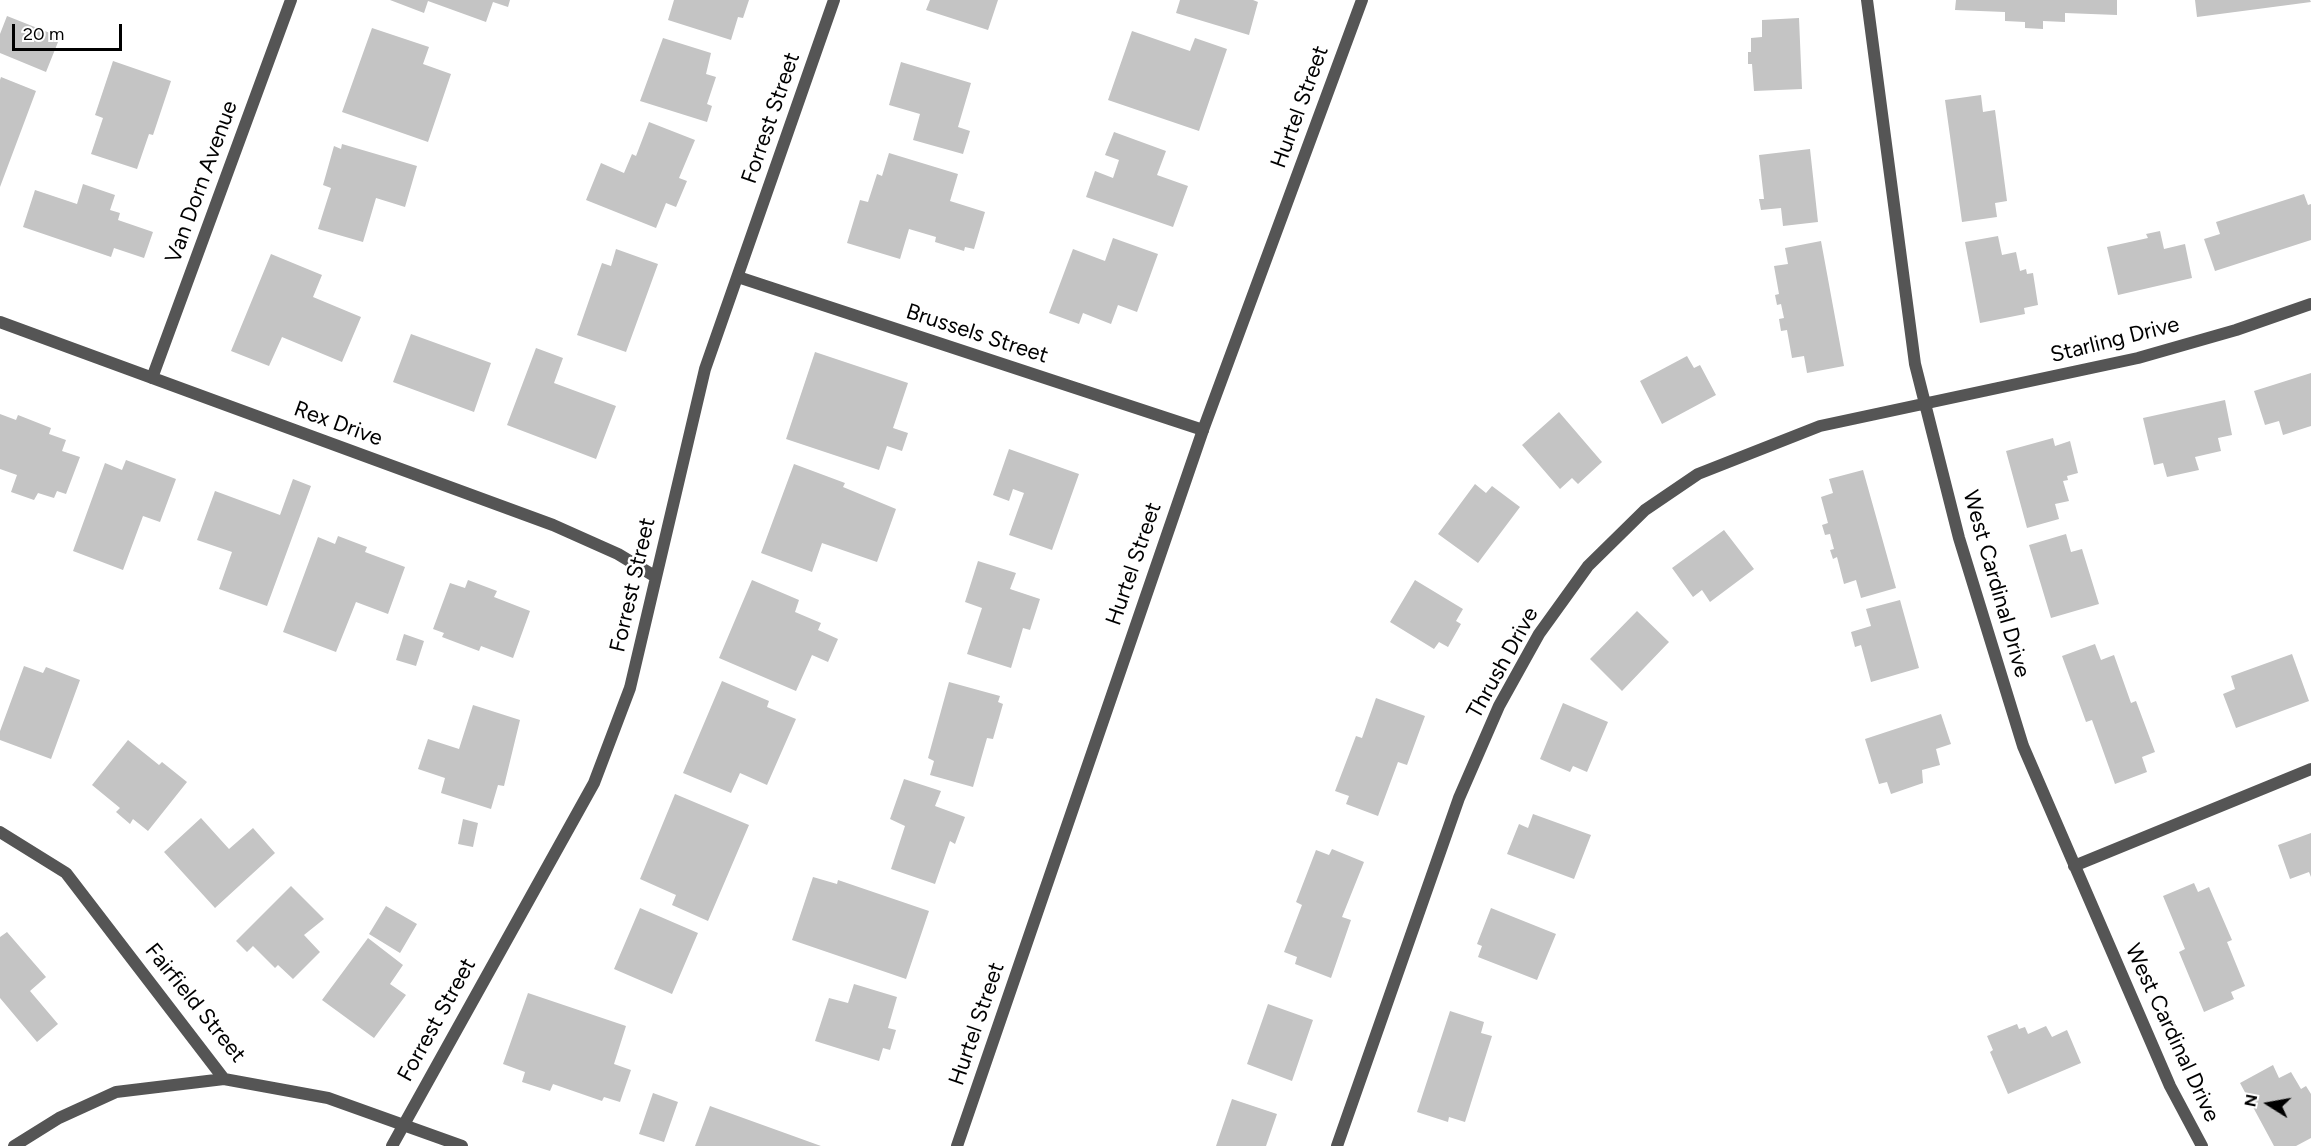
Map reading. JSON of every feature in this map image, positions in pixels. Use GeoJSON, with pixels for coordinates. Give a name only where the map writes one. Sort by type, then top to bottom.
{"type":"FeatureCollection","features":[{"type":"Feature","properties":{"kind":"street","name":"Van Dorn Avenue"},"geometry":{"type":"LineString","coordinates":[[152,378],[291,0]]}},
{"type":"Feature","properties":{"kind":"street","name":"Forrest Street"},"geometry":{"type":"LineString","coordinates":[[392,1146],[594,783],[630,688],[705,369],[834,0]]}},
{"type":"Feature","properties":{"kind":"street","name":"Hurtel Street"},"geometry":{"type":"LineString","coordinates":[[957,1146],[1203,430],[1362,0]]}},
{"type":"Feature","properties":{"kind":"street","name":"West Cardinal Drive"},"geometry":{"type":"LineString","coordinates":[[1867,0],[1915,363],[1959,538],[2023,746],[2170,1086],[2202,1146]]}},
{"type":"Feature","properties":{"kind":"street","name":"Brussels Street"},"geometry":{"type":"LineString","coordinates":[[738,277],[1203,430]]}},
{"type":"Feature","properties":{"kind":"street","name":"Starling Drive"},"geometry":{"type":"LineString","coordinates":[[1925,404],[2138,358],[2236,330],[2311,304]]}},
{"type":"Feature","properties":{"kind":"street","name":"Rex Drive"},"geometry":{"type":"LineString","coordinates":[[0,322],[553,525],[618,554],[656,577]]}},
{"type":"Feature","properties":{"kind":"street","name":"Thrush Drive"},"geometry":{"type":"LineString","coordinates":[[1337,1146],[1459,798],[1499,706],[1539,634],[1588,566],[1645,510],[1698,474],[1820,426],[1925,404]]}},
{"type":"Feature","properties":{"kind":"street"},"geometry":{"type":"LineString","coordinates":[[2074,866],[2311,769]]}},
{"type":"Feature","properties":{"kind":"street","name":"Fairfield Street"},"geometry":{"type":"LineString","coordinates":[[0,832],[66,873],[224,1079],[328,1098],[462,1146]]}},
{"type":"Feature","properties":{"kind":"street"},"geometry":{"type":"LineString","coordinates":[[14,1146],[59,1118],[116,1092],[224,1079]]}},
{"type":"Feature","properties":{"kind":"building"},"geometry":{"type":"Polygon","coordinates":[[[390,0],[510,0],[508,7],[493,2],[486,22],[428,1],[424,13],[390,0]]]}},
{"type":"Feature","properties":{"kind":"building"},"geometry":{"type":"Polygon","coordinates":[[[674,0],[749,0],[743,18],[738,17],[731,40],[668,20],[674,0]]]}},
{"type":"Feature","properties":{"kind":"building"},"geometry":{"type":"Polygon","coordinates":[[[930,0],[998,0],[988,30],[926,10],[930,0]]]}},
{"type":"Feature","properties":{"kind":"building"},"geometry":{"type":"Polygon","coordinates":[[[1180,0],[1253,0],[1258,2],[1249,35],[1176,13],[1180,0]]]}},
{"type":"Feature","properties":{"kind":"building"},"geometry":{"type":"Polygon","coordinates":[[[1956,0],[2117,0],[2117,15],[2065,13],[2065,22],[2043,21],[2043,29],[2025,28],[2025,22],[2005,21],[2005,12],[1955,10],[1956,0]]]}},
{"type":"Feature","properties":{"kind":"building"},"geometry":{"type":"Polygon","coordinates":[[[2195,0],[2310,0],[2311,2],[2197,17],[2195,0]]]}},
{"type":"Feature","properties":{"kind":"building"},"geometry":{"type":"Polygon","coordinates":[[[7,16],[60,37],[46,72],[0,53],[0,34],[7,16]]]}},
{"type":"Feature","properties":{"kind":"building"},"geometry":{"type":"Polygon","coordinates":[[[1799,18],[1802,89],[1754,91],[1752,64],[1748,64],[1748,52],[1751,52],[1751,38],[1762,37],[1762,20],[1799,18]]]}},
{"type":"Feature","properties":{"kind":"building"},"geometry":{"type":"Polygon","coordinates":[[[372,28],[429,47],[423,64],[451,74],[428,142],[342,112],[372,28]]]}},
{"type":"Feature","properties":{"kind":"building"},"geometry":{"type":"Polygon","coordinates":[[[1132,31],[1190,51],[1195,38],[1227,49],[1199,131],[1108,100],[1132,31]]]}},
{"type":"Feature","properties":{"kind":"building"},"geometry":{"type":"Polygon","coordinates":[[[663,38],[711,53],[706,74],[716,77],[707,104],[712,106],[707,122],[640,101],[663,38]]]}},
{"type":"Feature","properties":{"kind":"building"},"geometry":{"type":"Polygon","coordinates":[[[113,61],[171,81],[153,135],[149,134],[137,169],[91,154],[103,118],[95,115],[113,61]]]}},
{"type":"Feature","properties":{"kind":"building"},"geometry":{"type":"Polygon","coordinates":[[[901,62],[971,83],[958,127],[970,131],[963,154],[913,140],[920,114],[889,105],[901,62]]]}},
{"type":"Feature","properties":{"kind":"building"},"geometry":{"type":"Polygon","coordinates":[[[1,77],[36,91],[0,187],[0,80],[1,77]]]}},
{"type":"Feature","properties":{"kind":"building"},"geometry":{"type":"Polygon","coordinates":[[[1981,95],[1983,112],[1995,110],[2007,201],[1995,203],[1997,217],[1962,222],[1945,100],[1981,95]]]}},
{"type":"Feature","properties":{"kind":"building"},"geometry":{"type":"Polygon","coordinates":[[[649,122],[695,140],[679,178],[687,181],[676,207],[666,203],[656,228],[586,200],[601,163],[624,173],[632,154],[636,156],[649,122]]]}},
{"type":"Feature","properties":{"kind":"building"},"geometry":{"type":"Polygon","coordinates":[[[1114,132],[1166,151],[1157,175],[1188,186],[1173,227],[1086,197],[1095,171],[1113,178],[1119,160],[1105,155],[1114,132]]]}},
{"type":"Feature","properties":{"kind":"building"},"geometry":{"type":"Polygon","coordinates":[[[342,144],[417,166],[405,207],[376,198],[363,242],[318,229],[331,188],[323,185],[334,146],[341,149],[342,144]]]}},
{"type":"Feature","properties":{"kind":"building"},"geometry":{"type":"Polygon","coordinates":[[[1810,149],[1818,222],[1783,226],[1781,208],[1761,210],[1759,199],[1764,199],[1759,155],[1810,149]]]}},
{"type":"Feature","properties":{"kind":"building"},"geometry":{"type":"Polygon","coordinates":[[[889,153],[958,174],[950,201],[985,212],[974,249],[965,247],[964,251],[935,242],[936,237],[909,229],[900,259],[847,243],[860,200],[868,202],[877,174],[882,176],[889,153]]]}},
{"type":"Feature","properties":{"kind":"building"},"geometry":{"type":"Polygon","coordinates":[[[83,184],[115,195],[110,210],[120,213],[118,220],[153,232],[144,258],[114,248],[111,257],[23,227],[35,190],[77,204],[83,184]]]}},
{"type":"Feature","properties":{"kind":"building"},"geometry":{"type":"Polygon","coordinates":[[[2304,194],[2308,205],[2311,204],[2311,240],[2215,271],[2204,239],[2220,234],[2216,222],[2304,194]]]}},
{"type":"Feature","properties":{"kind":"building"},"geometry":{"type":"Polygon","coordinates":[[[2160,231],[2164,249],[2185,244],[2192,278],[2118,295],[2107,247],[2148,238],[2146,234],[2160,231]]]}},
{"type":"Feature","properties":{"kind":"building"},"geometry":{"type":"Polygon","coordinates":[[[1998,236],[2002,255],[2016,252],[2020,271],[2026,269],[2027,274],[2033,273],[2038,305],[2024,308],[2025,314],[1980,323],[1965,242],[1998,236]]]}},
{"type":"Feature","properties":{"kind":"building"},"geometry":{"type":"Polygon","coordinates":[[[1113,238],[1158,254],[1137,312],[1118,305],[1111,324],[1083,313],[1079,324],[1049,313],[1073,249],[1105,261],[1113,238]]]}},
{"type":"Feature","properties":{"kind":"building"},"geometry":{"type":"Polygon","coordinates":[[[1821,241],[1844,366],[1807,373],[1804,356],[1792,358],[1787,330],[1781,331],[1779,319],[1784,318],[1781,304],[1777,305],[1775,295],[1779,294],[1774,266],[1788,264],[1785,248],[1821,241]]]}},
{"type":"Feature","properties":{"kind":"building"},"geometry":{"type":"Polygon","coordinates":[[[616,249],[658,264],[626,352],[577,335],[602,263],[611,266],[616,249]]]}},
{"type":"Feature","properties":{"kind":"building"},"geometry":{"type":"Polygon","coordinates":[[[271,254],[322,275],[313,297],[361,317],[342,362],[282,337],[269,366],[231,351],[271,254]]]}},
{"type":"Feature","properties":{"kind":"building"},"geometry":{"type":"Polygon","coordinates":[[[411,334],[491,363],[474,412],[393,382],[411,334]]]}},
{"type":"Feature","properties":{"kind":"building"},"geometry":{"type":"Polygon","coordinates":[[[536,348],[563,358],[554,383],[616,406],[596,459],[507,425],[536,348]]]}},
{"type":"Feature","properties":{"kind":"building"},"geometry":{"type":"Polygon","coordinates":[[[815,352],[908,383],[893,428],[908,433],[902,451],[887,446],[879,470],[786,439],[815,352]]]}},
{"type":"Feature","properties":{"kind":"building"},"geometry":{"type":"Polygon","coordinates":[[[1687,356],[1694,368],[1700,365],[1716,395],[1662,424],[1640,381],[1687,356]]]}},
{"type":"Feature","properties":{"kind":"building"},"geometry":{"type":"Polygon","coordinates":[[[2311,373],[2311,426],[2283,435],[2279,421],[2265,425],[2254,391],[2311,373]]]}},
{"type":"Feature","properties":{"kind":"building"},"geometry":{"type":"Polygon","coordinates":[[[2225,400],[2232,435],[2218,438],[2221,451],[2195,457],[2199,470],[2167,477],[2163,463],[2154,465],[2143,418],[2225,400]]]}},
{"type":"Feature","properties":{"kind":"building"},"geometry":{"type":"Polygon","coordinates":[[[1559,412],[1602,462],[1578,484],[1572,478],[1560,489],[1522,445],[1559,412]]]}},
{"type":"Feature","properties":{"kind":"building"},"geometry":{"type":"Polygon","coordinates":[[[0,414],[16,420],[18,415],[51,428],[49,434],[66,440],[62,451],[80,457],[66,494],[57,491],[54,498],[38,493],[34,500],[11,492],[17,475],[0,469],[0,414]]]}},
{"type":"Feature","properties":{"kind":"building"},"geometry":{"type":"Polygon","coordinates":[[[2053,438],[2055,446],[2070,441],[2078,473],[2067,476],[2068,480],[2063,481],[2069,501],[2055,504],[2059,519],[2027,528],[2006,451],[2053,438]]]}},
{"type":"Feature","properties":{"kind":"building"},"geometry":{"type":"Polygon","coordinates":[[[1009,449],[1079,474],[1052,550],[1009,535],[1024,493],[1013,489],[1009,501],[993,495],[1009,449]]]}},
{"type":"Feature","properties":{"kind":"building"},"geometry":{"type":"Polygon","coordinates":[[[126,460],[176,479],[160,522],[143,516],[123,570],[73,551],[105,463],[122,470],[126,460]]]}},
{"type":"Feature","properties":{"kind":"building"},"geometry":{"type":"Polygon","coordinates":[[[794,464],[845,483],[843,487],[896,509],[877,562],[822,543],[812,572],[761,553],[794,464]]]}},
{"type":"Feature","properties":{"kind":"building"},"geometry":{"type":"Polygon","coordinates":[[[1863,470],[1896,588],[1861,598],[1856,580],[1844,584],[1837,557],[1833,559],[1830,550],[1834,549],[1830,534],[1825,535],[1822,525],[1828,523],[1821,497],[1833,493],[1829,479],[1863,470]]]}},
{"type":"Feature","properties":{"kind":"building"},"geometry":{"type":"Polygon","coordinates":[[[293,479],[311,486],[267,606],[219,589],[232,552],[197,540],[215,491],[280,515],[293,479]]]}},
{"type":"Feature","properties":{"kind":"building"},"geometry":{"type":"Polygon","coordinates":[[[1475,484],[1486,493],[1492,486],[1520,507],[1478,563],[1438,534],[1475,484]]]}},
{"type":"Feature","properties":{"kind":"building"},"geometry":{"type":"Polygon","coordinates":[[[1724,530],[1754,569],[1710,602],[1702,590],[1693,597],[1672,568],[1724,530]]]}},
{"type":"Feature","properties":{"kind":"building"},"geometry":{"type":"Polygon","coordinates":[[[2066,534],[2071,552],[2082,549],[2099,604],[2051,618],[2029,545],[2066,534]]]}},
{"type":"Feature","properties":{"kind":"building"},"geometry":{"type":"Polygon","coordinates":[[[338,536],[367,547],[365,552],[405,567],[388,614],[356,602],[336,652],[283,632],[318,537],[335,544],[338,536]]]}},
{"type":"Feature","properties":{"kind":"building"},"geometry":{"type":"Polygon","coordinates":[[[978,561],[1016,573],[1010,589],[1040,599],[1030,630],[1023,628],[1011,668],[967,654],[982,608],[965,602],[978,561]]]}},
{"type":"Feature","properties":{"kind":"building"},"geometry":{"type":"Polygon","coordinates":[[[468,580],[497,591],[494,597],[530,611],[513,658],[481,646],[479,651],[442,637],[444,633],[433,629],[450,583],[465,588],[468,580]]]}},
{"type":"Feature","properties":{"kind":"building"},"geometry":{"type":"Polygon","coordinates":[[[752,580],[799,600],[795,612],[821,623],[818,630],[838,639],[828,662],[812,655],[796,691],[719,658],[752,580]]]}},
{"type":"Feature","properties":{"kind":"building"},"geometry":{"type":"Polygon","coordinates":[[[1415,580],[1463,609],[1456,621],[1461,624],[1448,647],[1439,642],[1434,649],[1390,622],[1415,580]]]}},
{"type":"Feature","properties":{"kind":"building"},"geometry":{"type":"Polygon","coordinates":[[[1900,600],[1919,668],[1871,682],[1861,645],[1855,647],[1851,632],[1871,626],[1866,609],[1900,600]]]}},
{"type":"Feature","properties":{"kind":"building"},"geometry":{"type":"Polygon","coordinates":[[[1637,611],[1669,642],[1622,691],[1590,659],[1637,611]]]}},
{"type":"Feature","properties":{"kind":"building"},"geometry":{"type":"Polygon","coordinates":[[[404,634],[424,641],[416,666],[396,660],[404,634]]]}},
{"type":"Feature","properties":{"kind":"building"},"geometry":{"type":"Polygon","coordinates":[[[2095,644],[2101,660],[2114,655],[2131,703],[2136,701],[2155,752],[2142,757],[2147,772],[2115,784],[2092,720],[2086,722],[2062,656],[2095,644]]]}},
{"type":"Feature","properties":{"kind":"building"},"geometry":{"type":"Polygon","coordinates":[[[2292,654],[2309,701],[2236,728],[2223,694],[2235,689],[2231,676],[2292,654]]]}},
{"type":"Feature","properties":{"kind":"building"},"geometry":{"type":"Polygon","coordinates":[[[24,666],[43,673],[46,667],[80,680],[51,759],[0,740],[0,731],[24,666]]]}},
{"type":"Feature","properties":{"kind":"building"},"geometry":{"type":"Polygon","coordinates":[[[722,681],[769,701],[767,707],[796,719],[767,785],[740,773],[731,793],[683,773],[722,681]]]}},
{"type":"Feature","properties":{"kind":"building"},"geometry":{"type":"Polygon","coordinates":[[[949,682],[1000,696],[998,702],[1003,704],[993,739],[987,738],[973,787],[930,775],[934,761],[928,758],[949,682]]]}},
{"type":"Feature","properties":{"kind":"building"},"geometry":{"type":"Polygon","coordinates":[[[1376,698],[1425,716],[1407,765],[1398,762],[1378,816],[1346,804],[1349,796],[1335,791],[1356,736],[1362,738],[1376,698]]]}},
{"type":"Feature","properties":{"kind":"building"},"geometry":{"type":"Polygon","coordinates":[[[1563,703],[1608,722],[1587,772],[1573,766],[1570,772],[1540,759],[1563,703]]]}},
{"type":"Feature","properties":{"kind":"building"},"geometry":{"type":"Polygon","coordinates":[[[473,705],[520,720],[504,786],[498,785],[491,809],[441,793],[445,778],[418,769],[428,739],[459,749],[473,705]]]}},
{"type":"Feature","properties":{"kind":"building"},"geometry":{"type":"Polygon","coordinates":[[[1941,714],[1951,744],[1936,749],[1940,765],[1922,770],[1923,783],[1891,794],[1887,782],[1879,784],[1865,739],[1941,714]]]}},
{"type":"Feature","properties":{"kind":"building"},"geometry":{"type":"Polygon","coordinates":[[[128,740],[159,765],[162,762],[187,782],[148,831],[133,819],[130,824],[116,812],[120,808],[92,785],[128,740]]]}},
{"type":"Feature","properties":{"kind":"building"},"geometry":{"type":"Polygon","coordinates":[[[904,779],[941,791],[935,806],[965,817],[955,844],[950,841],[935,884],[891,869],[905,826],[890,819],[904,779]]]}},
{"type":"Feature","properties":{"kind":"building"},"geometry":{"type":"Polygon","coordinates":[[[675,794],[749,825],[708,921],[672,905],[676,895],[640,879],[675,794]]]}},
{"type":"Feature","properties":{"kind":"building"},"geometry":{"type":"Polygon","coordinates":[[[1533,814],[1591,835],[1574,879],[1507,854],[1519,824],[1528,828],[1533,814]]]}},
{"type":"Feature","properties":{"kind":"building"},"geometry":{"type":"Polygon","coordinates":[[[201,818],[229,849],[253,828],[275,853],[215,908],[164,852],[201,818]]]}},
{"type":"Feature","properties":{"kind":"building"},"geometry":{"type":"Polygon","coordinates":[[[463,819],[478,823],[473,847],[458,844],[463,819]]]}},
{"type":"Feature","properties":{"kind":"building"},"geometry":{"type":"Polygon","coordinates":[[[2311,833],[2311,877],[2309,872],[2290,879],[2278,845],[2311,833]]]}},
{"type":"Feature","properties":{"kind":"building"},"geometry":{"type":"Polygon","coordinates":[[[1332,849],[1364,862],[1342,917],[1351,920],[1331,978],[1295,964],[1297,957],[1284,952],[1302,905],[1296,902],[1316,850],[1329,855],[1332,849]]]}},
{"type":"Feature","properties":{"kind":"building"},"geometry":{"type":"Polygon","coordinates":[[[813,877],[837,884],[838,880],[929,911],[906,979],[792,940],[813,877]]]}},
{"type":"Feature","properties":{"kind":"building"},"geometry":{"type":"Polygon","coordinates":[[[2194,883],[2198,892],[2209,887],[2232,940],[2227,942],[2245,986],[2231,992],[2234,999],[2204,1012],[2179,952],[2185,949],[2163,896],[2194,883]]]}},
{"type":"Feature","properties":{"kind":"building"},"geometry":{"type":"Polygon","coordinates":[[[291,886],[324,919],[304,935],[320,952],[293,979],[278,965],[275,968],[253,946],[247,952],[236,941],[291,886]]]}},
{"type":"Feature","properties":{"kind":"building"},"geometry":{"type":"Polygon","coordinates":[[[386,906],[417,924],[400,953],[369,934],[386,906]]]}},
{"type":"Feature","properties":{"kind":"building"},"geometry":{"type":"Polygon","coordinates":[[[640,908],[698,933],[672,994],[614,969],[640,908]]]}},
{"type":"Feature","properties":{"kind":"building"},"geometry":{"type":"Polygon","coordinates":[[[1491,908],[1556,934],[1537,980],[1478,957],[1482,946],[1477,944],[1491,908]]]}},
{"type":"Feature","properties":{"kind":"building"},"geometry":{"type":"Polygon","coordinates":[[[7,932],[46,977],[30,991],[58,1024],[37,1042],[0,998],[0,937],[7,932]]]}},
{"type":"Feature","properties":{"kind":"building"},"geometry":{"type":"Polygon","coordinates":[[[368,938],[403,965],[390,984],[406,995],[374,1038],[322,1000],[368,938]]]}},
{"type":"Feature","properties":{"kind":"building"},"geometry":{"type":"Polygon","coordinates":[[[854,984],[897,997],[888,1028],[896,1030],[890,1050],[883,1048],[879,1061],[815,1041],[829,998],[848,1003],[854,984]]]}},
{"type":"Feature","properties":{"kind":"building"},"geometry":{"type":"Polygon","coordinates":[[[528,993],[626,1026],[614,1064],[631,1070],[620,1102],[604,1097],[602,1101],[553,1084],[550,1091],[522,1082],[525,1072],[503,1064],[528,993]]]}},
{"type":"Feature","properties":{"kind":"building"},"geometry":{"type":"Polygon","coordinates":[[[1268,1004],[1313,1020],[1292,1081],[1247,1064],[1268,1004]]]}},
{"type":"Feature","properties":{"kind":"building"},"geometry":{"type":"Polygon","coordinates":[[[1450,1011],[1484,1022],[1481,1033],[1492,1036],[1465,1122],[1449,1117],[1448,1122],[1417,1112],[1450,1011]]]}},
{"type":"Feature","properties":{"kind":"building"},"geometry":{"type":"Polygon","coordinates":[[[2017,1024],[2019,1029],[2025,1027],[2028,1034],[2046,1026],[2052,1037],[2067,1030],[2081,1063],[2008,1094],[1990,1052],[1993,1050],[1987,1036],[2017,1024]]]}},
{"type":"Feature","properties":{"kind":"building"},"geometry":{"type":"Polygon","coordinates":[[[2273,1065],[2279,1078],[2291,1072],[2301,1089],[2306,1086],[2311,1094],[2311,1138],[2296,1146],[2274,1146],[2240,1083],[2273,1065]]]}},
{"type":"Feature","properties":{"kind":"building"},"geometry":{"type":"Polygon","coordinates":[[[653,1093],[678,1102],[664,1142],[639,1134],[653,1093]]]}},
{"type":"Feature","properties":{"kind":"building"},"geometry":{"type":"Polygon","coordinates":[[[1232,1099],[1277,1114],[1266,1146],[1216,1146],[1232,1099]]]}},
{"type":"Feature","properties":{"kind":"building"},"geometry":{"type":"Polygon","coordinates":[[[710,1106],[821,1146],[695,1146],[710,1106]]]}}]}
